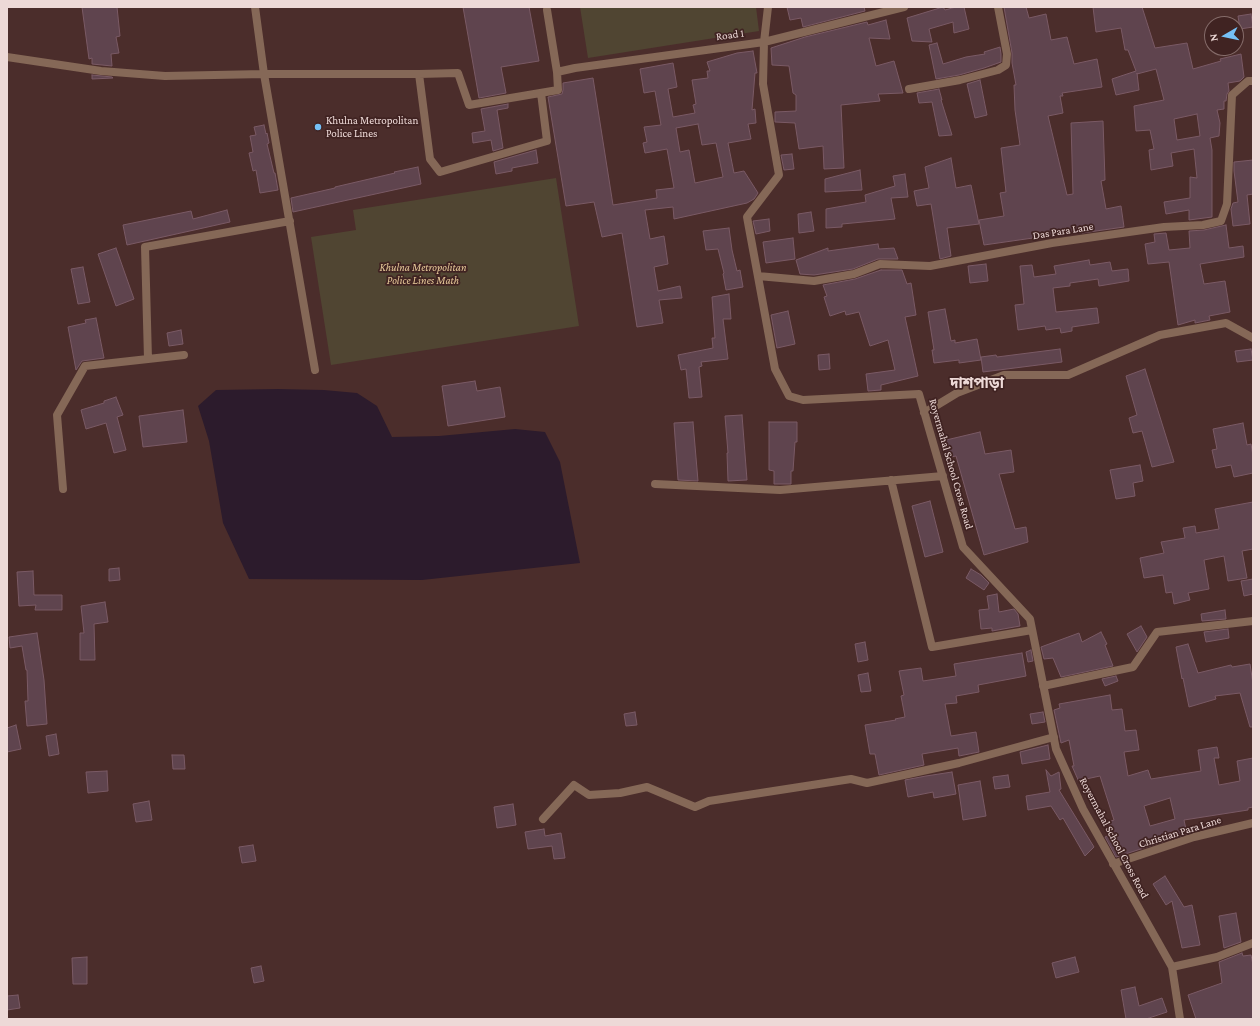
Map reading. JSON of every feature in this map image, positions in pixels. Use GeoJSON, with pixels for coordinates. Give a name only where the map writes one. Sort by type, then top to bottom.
{"type":"FeatureCollection","features":[{"type":"Feature","properties":{"kind":"street"},"geometry":{"type":"LineString","coordinates":[[255,7],[264,74],[315,370]]}},
{"type":"Feature","properties":{"kind":"street","name":"Royermahal School Cross Road"},"geometry":{"type":"LineString","coordinates":[[768,7],[764,42],[763,84],[779,175],[747,217],[775,369],[789,396],[803,400],[919,394],[963,547],[1030,619],[1056,749],[1083,809],[1172,967],[1180,1019]]}},
{"type":"Feature","properties":{"kind":"street","name":"Road 1"},"geometry":{"type":"LineString","coordinates":[[557,72],[575,68],[764,42],[904,7]]}},
{"type":"Feature","properties":{"kind":"street"},"geometry":{"type":"LineString","coordinates":[[909,89],[960,80],[998,70],[1006,65],[1007,54],[998,7]]}},
{"type":"Feature","properties":{"kind":"street"},"geometry":{"type":"LineString","coordinates":[[7,57],[101,71],[165,76],[264,74],[419,74],[458,72],[469,105],[558,90],[557,72],[547,10]]}},
{"type":"Feature","properties":{"kind":"street"},"geometry":{"type":"LineString","coordinates":[[419,74],[430,160],[440,172],[547,142],[540,93]]}},
{"type":"Feature","properties":{"kind":"street","name":"Das Para Lane"},"geometry":{"type":"LineString","coordinates":[[758,276],[814,281],[854,274],[880,264],[930,266],[1052,243],[1164,228],[1203,225],[1221,221],[1227,204],[1232,95],[1248,81],[1253,81]]}},
{"type":"Feature","properties":{"kind":"street"},"geometry":{"type":"LineString","coordinates":[[148,359],[145,247],[290,221]]}},
{"type":"Feature","properties":{"kind":"street"},"geometry":{"type":"LineString","coordinates":[[924,413],[957,393],[1004,375],[1068,376],[1160,334],[1226,323],[1253,338]]}},
{"type":"Feature","properties":{"kind":"street"},"geometry":{"type":"LineString","coordinates":[[63,489],[57,414],[85,366],[184,354]]}},
{"type":"Feature","properties":{"kind":"street"},"geometry":{"type":"LineString","coordinates":[[655,484],[780,490],[943,476]]}},
{"type":"Feature","properties":{"kind":"street"},"geometry":{"type":"LineString","coordinates":[[891,480],[932,647],[1032,630]]}},
{"type":"Feature","properties":{"kind":"street"},"geometry":{"type":"LineString","coordinates":[[1043,686],[1133,667],[1157,632],[1253,621]]}},
{"type":"Feature","properties":{"kind":"street"},"geometry":{"type":"LineString","coordinates":[[543,819],[574,785],[589,795],[620,793],[647,787],[695,807],[709,801],[850,779],[867,783],[959,763],[1054,737]]}},
{"type":"Feature","properties":{"kind":"street","name":"Christian Para Lane"},"geometry":{"type":"LineString","coordinates":[[1113,864],[1194,837],[1253,823]]}},
{"type":"Feature","properties":{"kind":"street"},"geometry":{"type":"LineString","coordinates":[[1172,967],[1217,957],[1253,943]]}},
{"type":"Feature","properties":{"kind":"green space"},"geometry":{"type":"Polygon","coordinates":[[[580,7],[756,7],[759,31],[588,58],[580,7]]]}},
{"type":"Feature","properties":{"kind":"green space","name":"Khulna Metropolitan Police Lines Math"},"geometry":{"type":"Polygon","coordinates":[[[556,178],[579,326],[331,365],[311,237],[356,230],[353,210],[556,178]]]}},
{"type":"Feature","properties":{"kind":"shaded area"},"geometry":{"type":"Polygon","coordinates":[[[216,390],[324,390],[357,393],[377,406],[392,437],[439,436],[515,429],[545,432],[560,462],[580,563],[422,580],[249,579],[223,523],[209,441],[198,406],[216,390]]]}},
{"type":"Feature","properties":{"kind":"building"},"geometry":{"type":"Polygon","coordinates":[[[82,7],[117,7],[120,36],[116,37],[119,53],[111,54],[112,66],[92,64],[92,58],[89,59],[82,7]]]}},
{"type":"Feature","properties":{"kind":"building"},"geometry":{"type":"Polygon","coordinates":[[[463,7],[529,7],[539,61],[501,67],[506,93],[479,98],[463,7]]]}},
{"type":"Feature","properties":{"kind":"building"},"geometry":{"type":"Polygon","coordinates":[[[787,7],[864,7],[865,11],[803,27],[801,18],[790,20],[787,7]]]}},
{"type":"Feature","properties":{"kind":"building"},"geometry":{"type":"Polygon","coordinates":[[[943,7],[945,10],[956,7],[964,7],[969,29],[954,33],[953,22],[929,29],[932,42],[912,41],[907,18],[943,7]]]}},
{"type":"Feature","properties":{"kind":"building"},"geometry":{"type":"Polygon","coordinates":[[[1004,7],[1026,7],[1029,18],[1046,14],[1051,40],[1067,37],[1074,64],[1097,59],[1102,87],[1062,93],[1063,96],[1060,96],[1063,113],[1048,116],[1067,195],[1073,194],[1071,123],[1103,121],[1105,180],[1101,181],[1106,209],[1121,206],[1124,227],[1082,233],[1082,231],[984,245],[979,220],[1004,216],[1000,193],[1006,192],[1001,148],[1020,145],[1015,110],[1014,85],[1016,85],[1004,7]]]}},
{"type":"Feature","properties":{"kind":"building"},"geometry":{"type":"Polygon","coordinates":[[[1093,7],[1142,7],[1155,48],[1187,43],[1193,69],[1221,61],[1220,59],[1233,56],[1241,56],[1244,77],[1240,81],[1228,83],[1229,91],[1226,101],[1224,101],[1224,109],[1217,110],[1220,123],[1219,136],[1210,138],[1212,150],[1212,217],[1189,220],[1189,210],[1166,214],[1164,202],[1190,198],[1190,177],[1197,178],[1194,149],[1171,153],[1173,166],[1151,170],[1149,150],[1154,149],[1150,130],[1136,131],[1134,106],[1164,100],[1156,69],[1137,74],[1139,90],[1116,95],[1112,79],[1136,71],[1128,50],[1125,50],[1121,28],[1096,32],[1093,7]],[[1197,114],[1174,119],[1177,140],[1200,136],[1197,114]]]}},
{"type":"Feature","properties":{"kind":"building"},"geometry":{"type":"Polygon","coordinates":[[[1251,14],[1253,27],[1244,28],[1244,16],[1238,16],[1251,14]]]}},
{"type":"Feature","properties":{"kind":"building"},"geometry":{"type":"Polygon","coordinates":[[[886,20],[890,39],[869,38],[876,66],[894,61],[903,93],[878,94],[880,101],[841,105],[844,168],[824,169],[823,146],[799,149],[795,123],[775,122],[775,112],[796,111],[796,95],[793,93],[789,66],[772,65],[771,48],[805,37],[867,22],[868,25],[886,20]]]}},
{"type":"Feature","properties":{"kind":"building"},"geometry":{"type":"Polygon","coordinates":[[[937,43],[943,64],[966,57],[985,54],[984,52],[1000,47],[1001,62],[959,75],[936,79],[929,45],[937,43]]]}},
{"type":"Feature","properties":{"kind":"building"},"geometry":{"type":"Polygon","coordinates":[[[753,51],[757,73],[755,73],[752,110],[755,109],[756,123],[748,124],[751,139],[728,143],[734,173],[744,171],[758,193],[754,199],[747,203],[674,219],[673,207],[645,210],[650,239],[664,236],[668,264],[654,267],[658,291],[680,286],[682,298],[659,300],[663,323],[637,327],[622,233],[602,237],[594,202],[566,206],[548,97],[562,94],[563,83],[593,78],[613,205],[657,198],[656,190],[674,188],[667,149],[645,153],[643,143],[647,142],[644,127],[661,125],[655,91],[644,93],[640,69],[673,63],[677,87],[668,89],[673,117],[695,113],[693,105],[696,104],[692,80],[708,78],[707,71],[710,71],[707,62],[737,53],[753,51]],[[698,124],[676,128],[680,152],[689,150],[695,183],[723,177],[716,143],[702,145],[698,124]]]}},
{"type":"Feature","properties":{"kind":"building"},"geometry":{"type":"Polygon","coordinates":[[[92,75],[112,77],[113,78],[92,79],[92,75]]]}},
{"type":"Feature","properties":{"kind":"building"},"geometry":{"type":"Polygon","coordinates":[[[980,80],[987,115],[975,118],[967,84],[980,80]]]}},
{"type":"Feature","properties":{"kind":"building"},"geometry":{"type":"Polygon","coordinates":[[[939,89],[952,135],[939,136],[932,102],[919,103],[917,93],[939,89]]]}},
{"type":"Feature","properties":{"kind":"building"},"geometry":{"type":"Polygon","coordinates":[[[508,104],[508,108],[497,110],[503,148],[493,151],[491,140],[473,143],[472,133],[485,131],[481,109],[508,104]]]}},
{"type":"Feature","properties":{"kind":"building"},"geometry":{"type":"Polygon","coordinates":[[[264,125],[266,134],[267,133],[269,143],[267,144],[278,190],[260,193],[256,170],[253,171],[249,153],[253,152],[250,136],[256,135],[254,127],[264,125]]]}},
{"type":"Feature","properties":{"kind":"building"},"geometry":{"type":"Polygon","coordinates":[[[536,150],[538,163],[512,168],[512,171],[496,174],[494,162],[536,150]]]}},
{"type":"Feature","properties":{"kind":"building"},"geometry":{"type":"Polygon","coordinates":[[[792,154],[794,169],[784,170],[781,155],[792,154]]]}},
{"type":"Feature","properties":{"kind":"building"},"geometry":{"type":"Polygon","coordinates":[[[951,158],[956,188],[971,185],[979,224],[947,228],[951,256],[940,259],[931,204],[917,206],[914,191],[929,188],[925,167],[951,158]]]}},
{"type":"Feature","properties":{"kind":"building"},"geometry":{"type":"Polygon","coordinates":[[[1253,160],[1253,194],[1247,195],[1250,224],[1233,226],[1231,209],[1233,203],[1238,202],[1234,162],[1253,160]]]}},
{"type":"Feature","properties":{"kind":"building"},"geometry":{"type":"Polygon","coordinates":[[[418,167],[421,184],[293,212],[291,198],[418,167]]]}},
{"type":"Feature","properties":{"kind":"building"},"geometry":{"type":"Polygon","coordinates":[[[860,170],[862,190],[825,192],[825,179],[860,170]]]}},
{"type":"Feature","properties":{"kind":"building"},"geometry":{"type":"Polygon","coordinates":[[[905,174],[908,197],[891,198],[895,219],[842,224],[842,227],[826,228],[826,209],[866,202],[865,195],[895,186],[893,176],[905,174]]]}},
{"type":"Feature","properties":{"kind":"building"},"geometry":{"type":"Polygon","coordinates":[[[227,210],[230,222],[127,245],[123,225],[191,211],[193,219],[227,210]]]}},
{"type":"Feature","properties":{"kind":"building"},"geometry":{"type":"Polygon","coordinates":[[[811,212],[814,231],[799,233],[798,214],[811,212]]]}},
{"type":"Feature","properties":{"kind":"building"},"geometry":{"type":"Polygon","coordinates":[[[769,219],[770,231],[756,234],[753,221],[769,219]]]}},
{"type":"Feature","properties":{"kind":"building"},"geometry":{"type":"Polygon","coordinates":[[[1226,225],[1229,248],[1243,246],[1244,257],[1200,264],[1204,284],[1225,281],[1230,312],[1209,316],[1210,320],[1195,323],[1195,320],[1178,325],[1169,262],[1148,264],[1145,244],[1155,242],[1154,234],[1166,233],[1169,250],[1190,248],[1189,231],[1204,230],[1226,225]]]}},
{"type":"Feature","properties":{"kind":"building"},"geometry":{"type":"Polygon","coordinates":[[[729,228],[732,250],[737,271],[740,270],[743,287],[726,290],[724,273],[718,249],[706,250],[703,231],[729,228]]]}},
{"type":"Feature","properties":{"kind":"building"},"geometry":{"type":"Polygon","coordinates":[[[793,238],[795,259],[766,263],[763,242],[793,238]]]}},
{"type":"Feature","properties":{"kind":"building"},"geometry":{"type":"Polygon","coordinates":[[[878,244],[879,249],[894,248],[898,259],[878,259],[853,269],[814,275],[800,274],[796,260],[828,248],[828,251],[878,244]]]}},
{"type":"Feature","properties":{"kind":"building"},"geometry":{"type":"Polygon","coordinates":[[[116,248],[134,299],[116,306],[98,254],[116,248]]]}},
{"type":"Feature","properties":{"kind":"building"},"geometry":{"type":"Polygon","coordinates":[[[1089,260],[1090,265],[1110,262],[1112,271],[1128,269],[1129,281],[1099,286],[1098,279],[1070,283],[1070,286],[1053,288],[1056,312],[1097,308],[1099,323],[1072,327],[1072,331],[1061,333],[1060,328],[1046,330],[1045,326],[1018,330],[1015,305],[1024,304],[1020,266],[1032,265],[1034,277],[1056,274],[1054,266],[1089,260]]]}},
{"type":"Feature","properties":{"kind":"building"},"geometry":{"type":"Polygon","coordinates":[[[986,264],[988,281],[970,283],[968,266],[986,264]]]}},
{"type":"Feature","properties":{"kind":"building"},"geometry":{"type":"Polygon","coordinates":[[[83,267],[90,302],[78,304],[71,269],[83,267]]]}},
{"type":"Feature","properties":{"kind":"building"},"geometry":{"type":"Polygon","coordinates":[[[881,270],[902,270],[907,284],[911,283],[916,315],[905,317],[918,376],[881,385],[881,390],[868,391],[866,374],[895,370],[888,340],[870,346],[859,312],[846,315],[845,311],[830,316],[824,297],[827,296],[823,285],[855,279],[881,270]]]}},
{"type":"Feature","properties":{"kind":"building"},"geometry":{"type":"Polygon","coordinates":[[[729,294],[731,319],[723,319],[728,359],[701,362],[702,366],[699,367],[702,397],[689,398],[686,369],[681,370],[678,355],[713,348],[712,338],[715,338],[712,297],[729,294]]]}},
{"type":"Feature","properties":{"kind":"building"},"geometry":{"type":"Polygon","coordinates":[[[945,309],[951,341],[955,340],[955,343],[977,339],[981,360],[959,363],[959,360],[934,363],[932,350],[934,350],[928,312],[945,309]]]}},
{"type":"Feature","properties":{"kind":"building"},"geometry":{"type":"Polygon","coordinates":[[[788,311],[795,344],[777,348],[771,315],[788,311]]]}},
{"type":"Feature","properties":{"kind":"building"},"geometry":{"type":"Polygon","coordinates":[[[96,318],[104,358],[82,361],[76,370],[68,327],[86,323],[85,320],[96,318]]]}},
{"type":"Feature","properties":{"kind":"building"},"geometry":{"type":"Polygon","coordinates":[[[181,330],[183,344],[169,346],[167,333],[181,330]]]}},
{"type":"Feature","properties":{"kind":"building"},"geometry":{"type":"Polygon","coordinates":[[[1060,349],[1062,362],[983,372],[981,357],[996,355],[997,357],[1060,349]]]}},
{"type":"Feature","properties":{"kind":"building"},"geometry":{"type":"Polygon","coordinates":[[[1251,349],[1253,360],[1237,362],[1235,351],[1251,349]]]}},
{"type":"Feature","properties":{"kind":"building"},"geometry":{"type":"Polygon","coordinates":[[[829,354],[830,369],[819,370],[818,355],[829,354]]]}},
{"type":"Feature","properties":{"kind":"building"},"geometry":{"type":"Polygon","coordinates":[[[1145,369],[1174,462],[1152,467],[1142,431],[1133,433],[1129,418],[1137,415],[1126,376],[1145,369]]]}},
{"type":"Feature","properties":{"kind":"building"},"geometry":{"type":"Polygon","coordinates":[[[475,381],[477,391],[500,387],[505,417],[448,426],[442,386],[475,381]]]}},
{"type":"Feature","properties":{"kind":"building"},"geometry":{"type":"Polygon","coordinates":[[[116,397],[123,415],[117,417],[126,450],[114,453],[106,423],[86,429],[81,410],[104,403],[104,401],[116,397]]]}},
{"type":"Feature","properties":{"kind":"building"},"geometry":{"type":"Polygon","coordinates":[[[183,410],[187,442],[143,447],[139,416],[183,410]]]}},
{"type":"Feature","properties":{"kind":"building"},"geometry":{"type":"Polygon","coordinates":[[[742,415],[747,480],[728,481],[728,453],[725,416],[742,415]]]}},
{"type":"Feature","properties":{"kind":"building"},"geometry":{"type":"Polygon","coordinates":[[[693,422],[698,481],[678,480],[674,423],[693,422]]]}},
{"type":"Feature","properties":{"kind":"building"},"geometry":{"type":"Polygon","coordinates":[[[769,422],[797,422],[797,442],[795,442],[793,471],[791,471],[791,484],[774,484],[774,471],[769,470],[769,422]]]}},
{"type":"Feature","properties":{"kind":"building"},"geometry":{"type":"Polygon","coordinates":[[[1243,423],[1247,445],[1251,444],[1253,473],[1234,477],[1231,465],[1216,468],[1212,450],[1217,449],[1213,429],[1243,423]]]}},
{"type":"Feature","properties":{"kind":"building"},"geometry":{"type":"Polygon","coordinates":[[[980,432],[985,454],[1011,450],[1014,472],[999,474],[1015,529],[1026,527],[1028,542],[984,555],[956,456],[946,458],[942,441],[980,432]]]}},
{"type":"Feature","properties":{"kind":"building"},"geometry":{"type":"Polygon","coordinates":[[[1140,465],[1143,481],[1133,483],[1135,496],[1116,499],[1110,470],[1140,465]]]}},
{"type":"Feature","properties":{"kind":"building"},"geometry":{"type":"Polygon","coordinates":[[[930,501],[943,552],[925,557],[912,506],[930,501]]]}},
{"type":"Feature","properties":{"kind":"building"},"geometry":{"type":"Polygon","coordinates":[[[1253,502],[1253,549],[1242,551],[1247,578],[1228,581],[1224,556],[1204,560],[1209,589],[1188,593],[1190,600],[1174,604],[1172,592],[1166,593],[1163,575],[1144,578],[1140,558],[1164,553],[1161,542],[1185,538],[1183,528],[1195,526],[1196,533],[1219,529],[1215,509],[1253,502]]]}},
{"type":"Feature","properties":{"kind":"building"},"geometry":{"type":"Polygon","coordinates":[[[119,568],[120,580],[109,581],[109,569],[119,568]]]}},
{"type":"Feature","properties":{"kind":"building"},"geometry":{"type":"Polygon","coordinates":[[[971,569],[981,575],[989,583],[984,590],[966,578],[971,569]]]}},
{"type":"Feature","properties":{"kind":"building"},"geometry":{"type":"Polygon","coordinates":[[[33,571],[34,595],[62,595],[62,610],[35,610],[36,605],[19,606],[17,572],[33,571]]]}},
{"type":"Feature","properties":{"kind":"building"},"geometry":{"type":"Polygon","coordinates":[[[1253,579],[1253,594],[1244,596],[1241,581],[1253,579]]]}},
{"type":"Feature","properties":{"kind":"building"},"geometry":{"type":"Polygon","coordinates":[[[997,594],[999,612],[1014,609],[1018,614],[1020,626],[992,631],[992,628],[981,629],[979,610],[989,609],[987,596],[997,594]]]}},
{"type":"Feature","properties":{"kind":"building"},"geometry":{"type":"Polygon","coordinates":[[[105,602],[108,622],[94,624],[95,660],[80,660],[80,633],[84,633],[81,606],[105,602]]]}},
{"type":"Feature","properties":{"kind":"building"},"geometry":{"type":"Polygon","coordinates":[[[1225,610],[1226,619],[1202,621],[1201,614],[1225,610]]]}},
{"type":"Feature","properties":{"kind":"building"},"geometry":{"type":"Polygon","coordinates":[[[1141,626],[1147,637],[1137,652],[1127,634],[1141,626]]]}},
{"type":"Feature","properties":{"kind":"building"},"geometry":{"type":"Polygon","coordinates":[[[1228,629],[1229,638],[1206,642],[1204,632],[1228,629]]]}},
{"type":"Feature","properties":{"kind":"building"},"geometry":{"type":"Polygon","coordinates":[[[1101,632],[1107,644],[1105,645],[1113,666],[1061,677],[1053,658],[1044,659],[1041,647],[1079,633],[1082,642],[1101,632]]]}},
{"type":"Feature","properties":{"kind":"building"},"geometry":{"type":"Polygon","coordinates":[[[37,633],[44,680],[47,724],[27,726],[25,701],[28,701],[27,670],[22,646],[10,648],[9,637],[37,633]]]}},
{"type":"Feature","properties":{"kind":"building"},"geometry":{"type":"Polygon","coordinates":[[[865,642],[868,660],[858,662],[855,644],[865,642]]]}},
{"type":"Feature","properties":{"kind":"building"},"geometry":{"type":"Polygon","coordinates":[[[1188,644],[1198,673],[1231,665],[1232,667],[1250,664],[1253,684],[1253,727],[1250,727],[1240,693],[1215,696],[1216,699],[1189,707],[1176,647],[1188,644]]]}},
{"type":"Feature","properties":{"kind":"building"},"geometry":{"type":"Polygon","coordinates":[[[1031,650],[1033,661],[1028,662],[1026,652],[1031,650]]]}},
{"type":"Feature","properties":{"kind":"building"},"geometry":{"type":"Polygon","coordinates":[[[1022,653],[1026,676],[978,685],[979,692],[956,696],[957,703],[945,704],[951,736],[976,732],[979,752],[959,756],[958,748],[922,754],[924,765],[879,775],[875,754],[870,754],[865,725],[905,717],[901,696],[904,695],[899,671],[921,668],[923,681],[956,676],[954,664],[1022,653]]]}},
{"type":"Feature","properties":{"kind":"building"},"geometry":{"type":"Polygon","coordinates":[[[868,673],[871,691],[861,692],[858,675],[868,673]]]}},
{"type":"Feature","properties":{"kind":"building"},"geometry":{"type":"Polygon","coordinates":[[[1116,676],[1118,681],[1105,686],[1102,679],[1116,676]]]}},
{"type":"Feature","properties":{"kind":"building"},"geometry":{"type":"Polygon","coordinates":[[[1110,695],[1112,710],[1122,709],[1125,731],[1136,730],[1139,750],[1124,752],[1128,776],[1148,770],[1151,779],[1201,771],[1198,750],[1217,747],[1219,758],[1214,758],[1219,785],[1240,781],[1237,761],[1253,758],[1253,807],[1248,808],[1248,810],[1184,820],[1187,834],[1116,857],[1105,837],[1112,834],[1108,822],[1114,820],[1100,776],[1079,782],[1072,766],[1074,766],[1069,740],[1061,743],[1054,710],[1060,708],[1059,704],[1110,695]],[[1170,798],[1144,806],[1150,826],[1175,819],[1170,798]]]}},
{"type":"Feature","properties":{"kind":"building"},"geometry":{"type":"Polygon","coordinates":[[[635,712],[637,725],[626,726],[624,714],[635,712]]]}},
{"type":"Feature","properties":{"kind":"building"},"geometry":{"type":"Polygon","coordinates":[[[1043,712],[1045,722],[1032,724],[1030,714],[1043,712]]]}},
{"type":"Feature","properties":{"kind":"building"},"geometry":{"type":"Polygon","coordinates":[[[16,725],[21,749],[7,752],[7,728],[16,725]]]}},
{"type":"Feature","properties":{"kind":"building"},"geometry":{"type":"Polygon","coordinates":[[[56,734],[59,754],[49,756],[46,736],[56,734]]]}},
{"type":"Feature","properties":{"kind":"building"},"geometry":{"type":"Polygon","coordinates":[[[1048,745],[1050,759],[1022,764],[1020,752],[1048,745]]]}},
{"type":"Feature","properties":{"kind":"building"},"geometry":{"type":"Polygon","coordinates":[[[172,755],[184,755],[185,769],[173,769],[172,755]]]}},
{"type":"Feature","properties":{"kind":"building"},"geometry":{"type":"Polygon","coordinates":[[[1046,770],[1051,776],[1059,772],[1061,789],[1059,790],[1094,847],[1085,856],[1063,818],[1060,820],[1051,806],[1028,810],[1026,796],[1050,792],[1046,770]]]}},
{"type":"Feature","properties":{"kind":"building"},"geometry":{"type":"Polygon","coordinates":[[[107,771],[108,791],[88,793],[86,772],[107,771]]]}},
{"type":"Feature","properties":{"kind":"building"},"geometry":{"type":"Polygon","coordinates":[[[952,772],[956,794],[934,798],[933,792],[908,797],[905,780],[952,772]]]}},
{"type":"Feature","properties":{"kind":"building"},"geometry":{"type":"Polygon","coordinates":[[[1008,775],[1010,787],[995,789],[993,777],[1008,775]]]}},
{"type":"Feature","properties":{"kind":"building"},"geometry":{"type":"Polygon","coordinates":[[[980,781],[986,816],[963,820],[958,785],[980,781]]]}},
{"type":"Feature","properties":{"kind":"building"},"geometry":{"type":"Polygon","coordinates":[[[149,801],[152,820],[136,822],[133,804],[149,801]]]}},
{"type":"Feature","properties":{"kind":"building"},"geometry":{"type":"Polygon","coordinates":[[[513,804],[516,825],[497,828],[494,807],[513,804]]]}},
{"type":"Feature","properties":{"kind":"building"},"geometry":{"type":"Polygon","coordinates":[[[544,829],[545,836],[561,833],[565,858],[554,859],[552,846],[528,849],[525,832],[544,829]]]}},
{"type":"Feature","properties":{"kind":"building"},"geometry":{"type":"Polygon","coordinates":[[[253,845],[256,861],[242,863],[239,847],[253,845]]]}},
{"type":"Feature","properties":{"kind":"building"},"geometry":{"type":"Polygon","coordinates":[[[1165,876],[1184,907],[1192,905],[1200,945],[1182,948],[1172,901],[1166,905],[1153,884],[1165,876]]]}},
{"type":"Feature","properties":{"kind":"building"},"geometry":{"type":"Polygon","coordinates":[[[1236,913],[1241,942],[1224,948],[1219,916],[1236,913]]]}},
{"type":"Feature","properties":{"kind":"building"},"geometry":{"type":"Polygon","coordinates":[[[1242,953],[1243,956],[1251,955],[1253,965],[1253,1019],[1196,1019],[1188,995],[1222,983],[1219,962],[1242,953]]]}},
{"type":"Feature","properties":{"kind":"building"},"geometry":{"type":"Polygon","coordinates":[[[87,957],[87,984],[73,984],[72,958],[87,957]]]}},
{"type":"Feature","properties":{"kind":"building"},"geometry":{"type":"Polygon","coordinates":[[[1075,957],[1079,972],[1056,978],[1052,963],[1075,957]]]}},
{"type":"Feature","properties":{"kind":"building"},"geometry":{"type":"Polygon","coordinates":[[[261,966],[264,981],[254,983],[251,968],[261,966]]]}},
{"type":"Feature","properties":{"kind":"building"},"geometry":{"type":"Polygon","coordinates":[[[1135,987],[1139,1006],[1162,998],[1167,1012],[1146,1019],[1126,1019],[1121,990],[1135,987]]]}},
{"type":"Feature","properties":{"kind":"building"},"geometry":{"type":"Polygon","coordinates":[[[18,995],[20,1008],[7,1010],[7,996],[18,995]]]}},
{"type":"Feature","properties":{"kind":"place","name":"Khulna Metropolitan Police Lines"},"geometry":{"type":"Point","coordinates":[318,127]}},
{"type":"Feature","properties":{"kind":"district","name":"দাশপাড়া"},"geometry":{"type":"Point","coordinates":[977,383]}}]}
